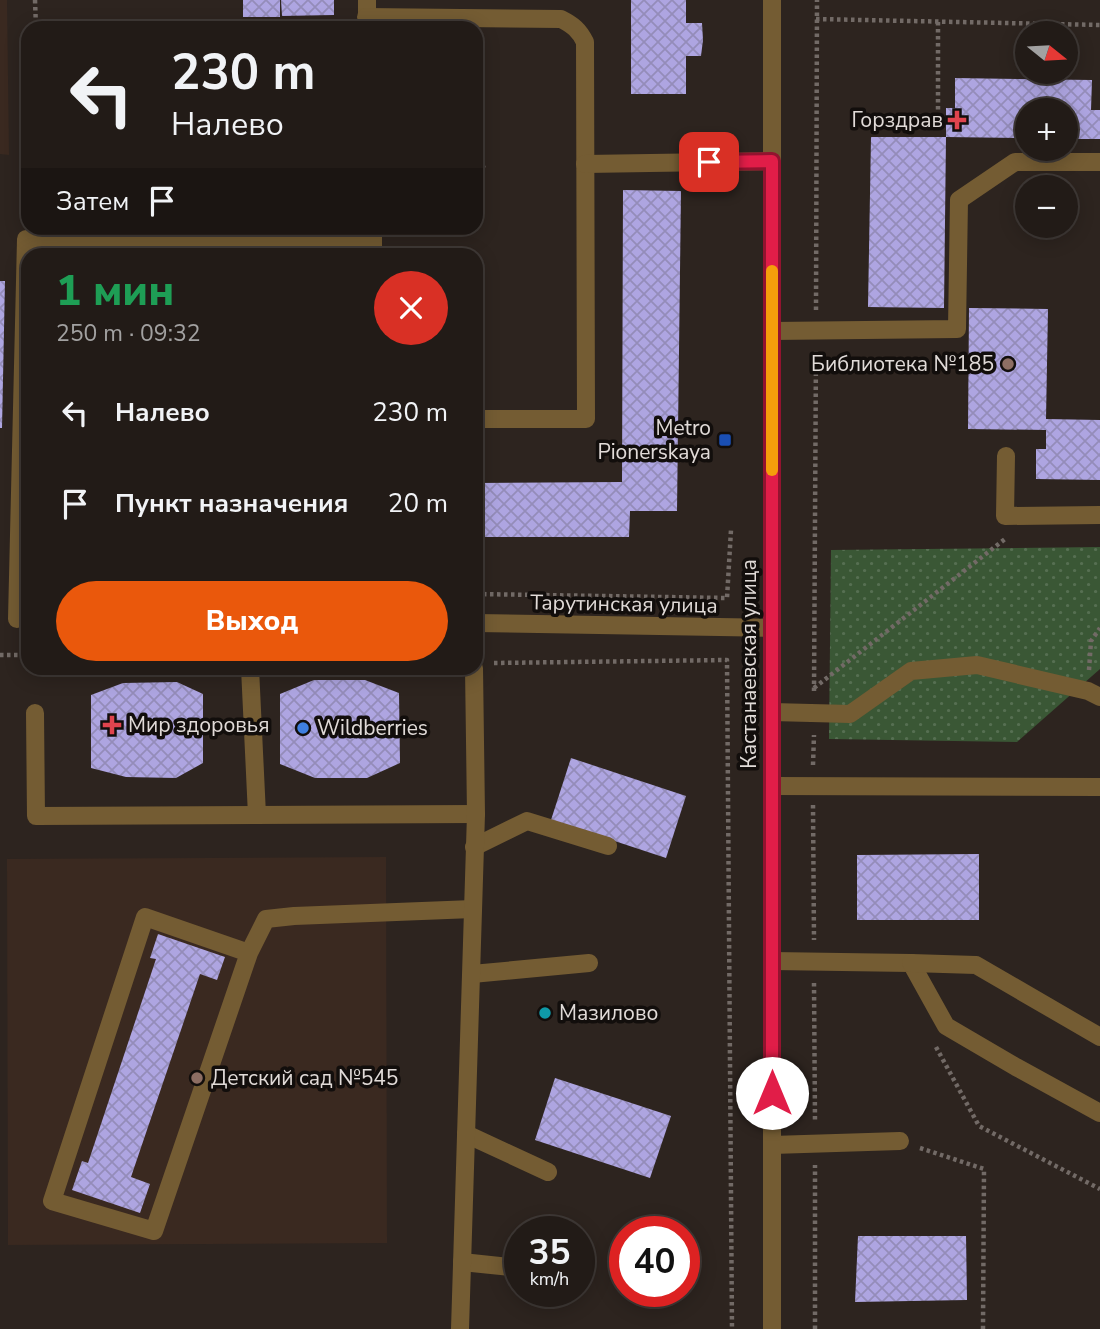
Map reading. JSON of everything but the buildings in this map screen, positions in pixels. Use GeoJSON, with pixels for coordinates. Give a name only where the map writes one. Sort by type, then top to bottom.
{"type":"FeatureCollection","features":[{"type":"Feature","properties":{"kind":"street","name":"Кастанаевская улица"},"geometry":{"type":"LineString","coordinates":[[772,0],[772,1329]]}},
{"type":"Feature","properties":{"kind":"street"},"geometry":{"type":"LineString","coordinates":[[367,15],[561,19],[580,32],[585,42],[586,419],[483,419]]}},
{"type":"Feature","properties":{"kind":"street"},"geometry":{"type":"LineString","coordinates":[[585,164],[772,161]]}},
{"type":"Feature","properties":{"kind":"street"},"geometry":{"type":"LineString","coordinates":[[772,331],[957,329],[959,200],[1015,162],[1100,162]]}},
{"type":"Feature","properties":{"kind":"street"},"geometry":{"type":"LineString","coordinates":[[26,248],[26,239],[373,242]]}},
{"type":"Feature","properties":{"kind":"street"},"geometry":{"type":"LineString","coordinates":[[15,619],[21,412]]}},
{"type":"Feature","properties":{"kind":"street"},"geometry":{"type":"LineString","coordinates":[[1006,456],[1005,516],[1100,515]]}},
{"type":"Feature","properties":{"kind":"street","name":"Тарутинская улица"},"geometry":{"type":"LineString","coordinates":[[483,623],[772,628]]}},
{"type":"Feature","properties":{"kind":"street"},"geometry":{"type":"LineString","coordinates":[[772,712],[850,714],[912,671],[977,665],[1094,694]]}},
{"type":"Feature","properties":{"kind":"street"},"geometry":{"type":"LineString","coordinates":[[250,675],[257,815]]}},
{"type":"Feature","properties":{"kind":"street"},"geometry":{"type":"LineString","coordinates":[[460,1329],[482,675]]}},
{"type":"Feature","properties":{"kind":"street"},"geometry":{"type":"LineString","coordinates":[[35,713],[36,816],[476,814]]}},
{"type":"Feature","properties":{"kind":"street"},"geometry":{"type":"LineString","coordinates":[[772,786],[1100,787]]}},
{"type":"Feature","properties":{"kind":"street"},"geometry":{"type":"LineString","coordinates":[[474,846],[527,821],[608,846]]}},
{"type":"Feature","properties":{"kind":"street"},"geometry":{"type":"LineString","coordinates":[[249,953],[145,917],[52,1201],[154,1231],[249,953],[266,919],[473,909]]}},
{"type":"Feature","properties":{"kind":"street"},"geometry":{"type":"LineString","coordinates":[[772,961],[976,965],[1100,1037]]}},
{"type":"Feature","properties":{"kind":"street"},"geometry":{"type":"LineString","coordinates":[[472,974],[589,963]]}},
{"type":"Feature","properties":{"kind":"street"},"geometry":{"type":"LineString","coordinates":[[911,963],[946,1026],[1016,1068],[1100,1113]]}},
{"type":"Feature","properties":{"kind":"street"},"geometry":{"type":"LineString","coordinates":[[467,1134],[548,1172]]}},
{"type":"Feature","properties":{"kind":"street"},"geometry":{"type":"LineString","coordinates":[[772,1145],[900,1141]]}},
{"type":"Feature","properties":{"kind":"street"},"geometry":{"type":"LineString","coordinates":[[462,1262],[504,1266]]}},
{"type":"Feature","properties":{"kind":"path"},"geometry":{"type":"LineString","coordinates":[[35,0],[36,21]]}},
{"type":"Feature","properties":{"kind":"path"},"geometry":{"type":"LineString","coordinates":[[815,1329],[813,786],[817,0]]}},
{"type":"Feature","properties":{"kind":"path"},"geometry":{"type":"LineString","coordinates":[[816,19],[1100,25]]}},
{"type":"Feature","properties":{"kind":"path"},"geometry":{"type":"LineString","coordinates":[[937,22],[938,120]]}},
{"type":"Feature","properties":{"kind":"path"},"geometry":{"type":"LineString","coordinates":[[26,235],[26,239]]}},
{"type":"Feature","properties":{"kind":"path"},"geometry":{"type":"LineString","coordinates":[[814,688],[1033,516]]}},
{"type":"Feature","properties":{"kind":"path"},"geometry":{"type":"LineString","coordinates":[[483,594],[727,598],[731,530]]}},
{"type":"Feature","properties":{"kind":"path"},"geometry":{"type":"LineString","coordinates":[[1094,694],[1091,642],[1100,628]]}},
{"type":"Feature","properties":{"kind":"path"},"geometry":{"type":"LineString","coordinates":[[0,655],[21,655]]}},
{"type":"Feature","properties":{"kind":"path"},"geometry":{"type":"LineString","coordinates":[[483,666],[727,660],[732,1329]]}},
{"type":"Feature","properties":{"kind":"path"},"geometry":{"type":"LineString","coordinates":[[935,1045],[979,1126],[1100,1189]]}},
{"type":"Feature","properties":{"kind":"path"},"geometry":{"type":"LineString","coordinates":[[900,1141],[984,1169],[983,1329]]}},
{"type":"Feature","properties":{"kind":"shaded area"},"geometry":{"type":"Polygon","coordinates":[[[0,0],[7,0],[9,155],[0,154],[0,0]]]}},
{"type":"Feature","properties":{"kind":"shaded area","name":"Детский сад №545"},"geometry":{"type":"Polygon","coordinates":[[[386,857],[387,1243],[8,1245],[7,859],[386,857]]]}},
{"type":"Feature","properties":{"kind":"green space"},"geometry":{"type":"Polygon","coordinates":[[[1100,547],[1100,669],[1017,742],[829,739],[831,550],[1100,547]]]}},
{"type":"Feature","properties":{"kind":"slow traffic"},"geometry":{"type":"LineString","coordinates":[[772,271],[772,470]]}},
{"type":"Feature","properties":{"kind":"place","name":"Горздрав"},"geometry":{"type":"Point","coordinates":[957,120]}},
{"type":"Feature","properties":{"kind":"place","name":"Библиотека №185"},"geometry":{"type":"Point","coordinates":[1008,364]}},
{"type":"Feature","properties":{"kind":"place","name":"Metro Pionerskaya"},"geometry":{"type":"Point","coordinates":[725,440]}},
{"type":"Feature","properties":{"kind":"place","name":"Мир здоровья"},"geometry":{"type":"Point","coordinates":[112,725]}},
{"type":"Feature","properties":{"kind":"place","name":"Wildberries"},"geometry":{"type":"Point","coordinates":[303,728]}},
{"type":"Feature","properties":{"kind":"place","name":"Мазилово"},"geometry":{"type":"Point","coordinates":[545,1013]}},
{"type":"Feature","properties":{"kind":"place","name":"Детский сад №545"},"geometry":{"type":"Point","coordinates":[197,1078]}},
{"type":"Feature","properties":{"kind":"route"},"geometry":{"type":"LineString","coordinates":[[709,162],[772,161],[772,1093]]}}]}
